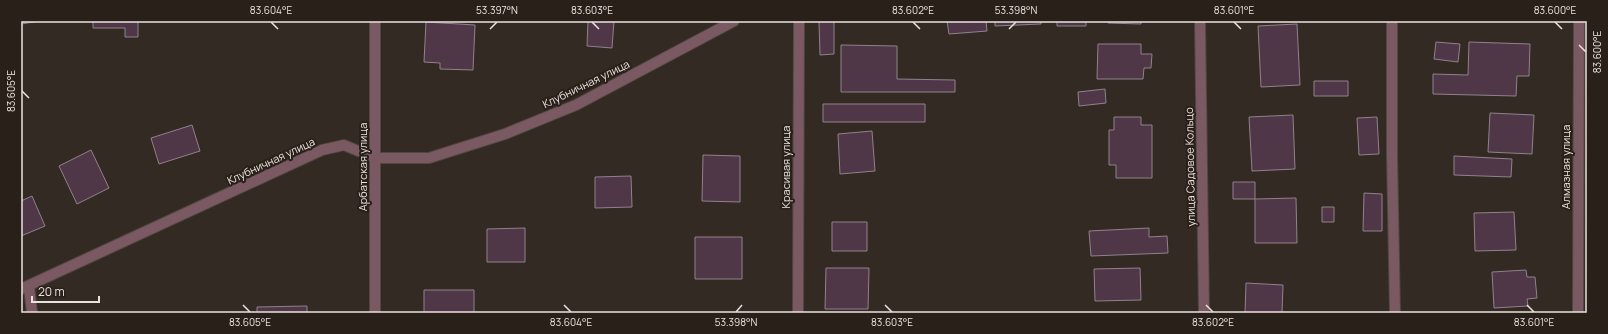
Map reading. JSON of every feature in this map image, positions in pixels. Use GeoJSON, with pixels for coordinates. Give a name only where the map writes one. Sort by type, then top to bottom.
{"type":"FeatureCollection","features":[{"type":"Feature","properties":{"kind":"street","name":"Арбатская улица"},"geometry":{"type":"LineString","coordinates":[[375,21],[375,313]]}},
{"type":"Feature","properties":{"kind":"street","name":"Клубничная улица"},"geometry":{"type":"LineString","coordinates":[[25,288],[322,150],[344,145],[375,158],[429,158],[505,134],[576,105],[734,21]]}},
{"type":"Feature","properties":{"kind":"street","name":"Красивая улица"},"geometry":{"type":"LineString","coordinates":[[798,313],[799,21]]}},
{"type":"Feature","properties":{"kind":"street","name":"улица Садовое Кольцо"},"geometry":{"type":"LineString","coordinates":[[1200,21],[1204,313]]}},
{"type":"Feature","properties":{"kind":"street"},"geometry":{"type":"LineString","coordinates":[[1392,21],[1392,155],[1395,313]]}},
{"type":"Feature","properties":{"kind":"street","name":"Алмазная улица"},"geometry":{"type":"LineString","coordinates":[[1578,21],[1578,313]]}},
{"type":"Feature","properties":{"kind":"street"},"geometry":{"type":"LineString","coordinates":[[25,288],[32,313]]}},
{"type":"Feature","properties":{"kind":"building"},"geometry":{"type":"Polygon","coordinates":[[[21,21],[40,21],[21,24],[21,21]]]}},
{"type":"Feature","properties":{"kind":"building"},"geometry":{"type":"Polygon","coordinates":[[[93,21],[138,21],[138,37],[125,37],[125,28],[93,28],[93,21]]]}},
{"type":"Feature","properties":{"kind":"building"},"geometry":{"type":"Polygon","coordinates":[[[588,21],[614,21],[612,48],[587,46],[588,21]]]}},
{"type":"Feature","properties":{"kind":"building"},"geometry":{"type":"Polygon","coordinates":[[[819,21],[834,21],[834,54],[820,55],[819,21]]]}},
{"type":"Feature","properties":{"kind":"building"},"geometry":{"type":"Polygon","coordinates":[[[947,21],[986,21],[987,31],[949,34],[947,21]]]}},
{"type":"Feature","properties":{"kind":"building"},"geometry":{"type":"Polygon","coordinates":[[[995,21],[1041,21],[1041,24],[995,26],[995,21]]]}},
{"type":"Feature","properties":{"kind":"building"},"geometry":{"type":"Polygon","coordinates":[[[1057,21],[1086,21],[1086,26],[1057,26],[1057,21]]]}},
{"type":"Feature","properties":{"kind":"building"},"geometry":{"type":"Polygon","coordinates":[[[1108,21],[1141,21],[1141,24],[1108,23],[1108,21]]]}},
{"type":"Feature","properties":{"kind":"building"},"geometry":{"type":"Polygon","coordinates":[[[426,22],[475,25],[473,70],[440,69],[440,63],[424,62],[426,22]]]}},
{"type":"Feature","properties":{"kind":"building"},"geometry":{"type":"Polygon","coordinates":[[[1297,24],[1300,85],[1261,87],[1258,26],[1297,24]]]}},
{"type":"Feature","properties":{"kind":"building"},"geometry":{"type":"Polygon","coordinates":[[[1436,42],[1460,44],[1458,62],[1434,59],[1436,42]]]}},
{"type":"Feature","properties":{"kind":"building"},"geometry":{"type":"Polygon","coordinates":[[[1469,42],[1530,44],[1529,76],[1517,76],[1516,96],[1433,94],[1433,74],[1468,75],[1469,42]]]}},
{"type":"Feature","properties":{"kind":"building"},"geometry":{"type":"Polygon","coordinates":[[[1098,44],[1141,44],[1141,54],[1152,54],[1151,68],[1144,68],[1143,79],[1097,79],[1098,44]]]}},
{"type":"Feature","properties":{"kind":"building"},"geometry":{"type":"Polygon","coordinates":[[[841,45],[897,46],[897,79],[955,80],[955,92],[841,92],[841,45]]]}},
{"type":"Feature","properties":{"kind":"building"},"geometry":{"type":"Polygon","coordinates":[[[1314,81],[1348,81],[1348,96],[1314,96],[1314,81]]]}},
{"type":"Feature","properties":{"kind":"building"},"geometry":{"type":"Polygon","coordinates":[[[1105,89],[1106,103],[1079,106],[1078,92],[1105,89]]]}},
{"type":"Feature","properties":{"kind":"building"},"geometry":{"type":"Polygon","coordinates":[[[823,104],[925,104],[925,122],[823,122],[823,104]]]}},
{"type":"Feature","properties":{"kind":"building"},"geometry":{"type":"Polygon","coordinates":[[[1490,113],[1534,115],[1532,154],[1488,152],[1490,113]]]}},
{"type":"Feature","properties":{"kind":"building"},"geometry":{"type":"Polygon","coordinates":[[[1293,115],[1295,169],[1252,171],[1249,117],[1293,115]]]}},
{"type":"Feature","properties":{"kind":"building"},"geometry":{"type":"Polygon","coordinates":[[[1114,117],[1141,117],[1141,125],[1152,125],[1152,178],[1116,178],[1116,165],[1109,165],[1109,130],[1114,130],[1114,117]]]}},
{"type":"Feature","properties":{"kind":"building"},"geometry":{"type":"Polygon","coordinates":[[[1377,117],[1379,154],[1359,155],[1357,118],[1377,117]]]}},
{"type":"Feature","properties":{"kind":"building"},"geometry":{"type":"Polygon","coordinates":[[[192,125],[200,151],[159,164],[151,138],[192,125]]]}},
{"type":"Feature","properties":{"kind":"building"},"geometry":{"type":"Polygon","coordinates":[[[872,131],[875,171],[840,174],[838,134],[872,131]]]}},
{"type":"Feature","properties":{"kind":"building"},"geometry":{"type":"Polygon","coordinates":[[[91,150],[109,188],[77,204],[59,166],[91,150]]]}},
{"type":"Feature","properties":{"kind":"building"},"geometry":{"type":"Polygon","coordinates":[[[703,155],[740,156],[740,202],[702,201],[703,155]]]}},
{"type":"Feature","properties":{"kind":"building"},"geometry":{"type":"Polygon","coordinates":[[[1454,156],[1512,159],[1511,177],[1454,175],[1454,156]]]}},
{"type":"Feature","properties":{"kind":"building"},"geometry":{"type":"Polygon","coordinates":[[[631,176],[632,207],[595,208],[595,177],[631,176]]]}},
{"type":"Feature","properties":{"kind":"building"},"geometry":{"type":"Polygon","coordinates":[[[1233,182],[1255,182],[1255,199],[1233,199],[1233,182]]]}},
{"type":"Feature","properties":{"kind":"building"},"geometry":{"type":"Polygon","coordinates":[[[1364,193],[1382,194],[1382,231],[1363,231],[1364,193]]]}},
{"type":"Feature","properties":{"kind":"building"},"geometry":{"type":"Polygon","coordinates":[[[32,196],[45,226],[21,236],[21,201],[32,196]]]}},
{"type":"Feature","properties":{"kind":"building"},"geometry":{"type":"Polygon","coordinates":[[[1296,198],[1297,243],[1255,243],[1255,199],[1296,198]]]}},
{"type":"Feature","properties":{"kind":"building"},"geometry":{"type":"Polygon","coordinates":[[[1322,207],[1334,207],[1334,222],[1322,222],[1322,207]]]}},
{"type":"Feature","properties":{"kind":"building"},"geometry":{"type":"Polygon","coordinates":[[[1514,212],[1516,250],[1475,251],[1474,213],[1514,212]]]}},
{"type":"Feature","properties":{"kind":"building"},"geometry":{"type":"Polygon","coordinates":[[[832,222],[867,222],[867,251],[832,251],[832,222]]]}},
{"type":"Feature","properties":{"kind":"building"},"geometry":{"type":"Polygon","coordinates":[[[525,228],[525,262],[487,262],[487,229],[525,228]]]}},
{"type":"Feature","properties":{"kind":"building"},"geometry":{"type":"Polygon","coordinates":[[[1149,228],[1149,237],[1167,236],[1168,253],[1091,256],[1089,231],[1149,228]]]}},
{"type":"Feature","properties":{"kind":"building"},"geometry":{"type":"Polygon","coordinates":[[[695,237],[742,237],[742,279],[695,279],[695,237]]]}},
{"type":"Feature","properties":{"kind":"building"},"geometry":{"type":"Polygon","coordinates":[[[826,268],[869,268],[868,309],[825,309],[826,268]]]}},
{"type":"Feature","properties":{"kind":"building"},"geometry":{"type":"Polygon","coordinates":[[[1140,268],[1141,300],[1095,301],[1094,269],[1140,268]]]}},
{"type":"Feature","properties":{"kind":"building"},"geometry":{"type":"Polygon","coordinates":[[[1526,270],[1527,277],[1535,277],[1537,298],[1527,299],[1528,306],[1494,308],[1492,272],[1526,270]]]}},
{"type":"Feature","properties":{"kind":"building"},"geometry":{"type":"Polygon","coordinates":[[[1246,283],[1283,285],[1282,313],[1245,313],[1246,283]]]}},
{"type":"Feature","properties":{"kind":"building"},"geometry":{"type":"Polygon","coordinates":[[[424,290],[474,290],[474,313],[424,313],[424,290]]]}},
{"type":"Feature","properties":{"kind":"building"},"geometry":{"type":"Polygon","coordinates":[[[307,306],[307,313],[257,313],[257,307],[307,306]]]}}]}
